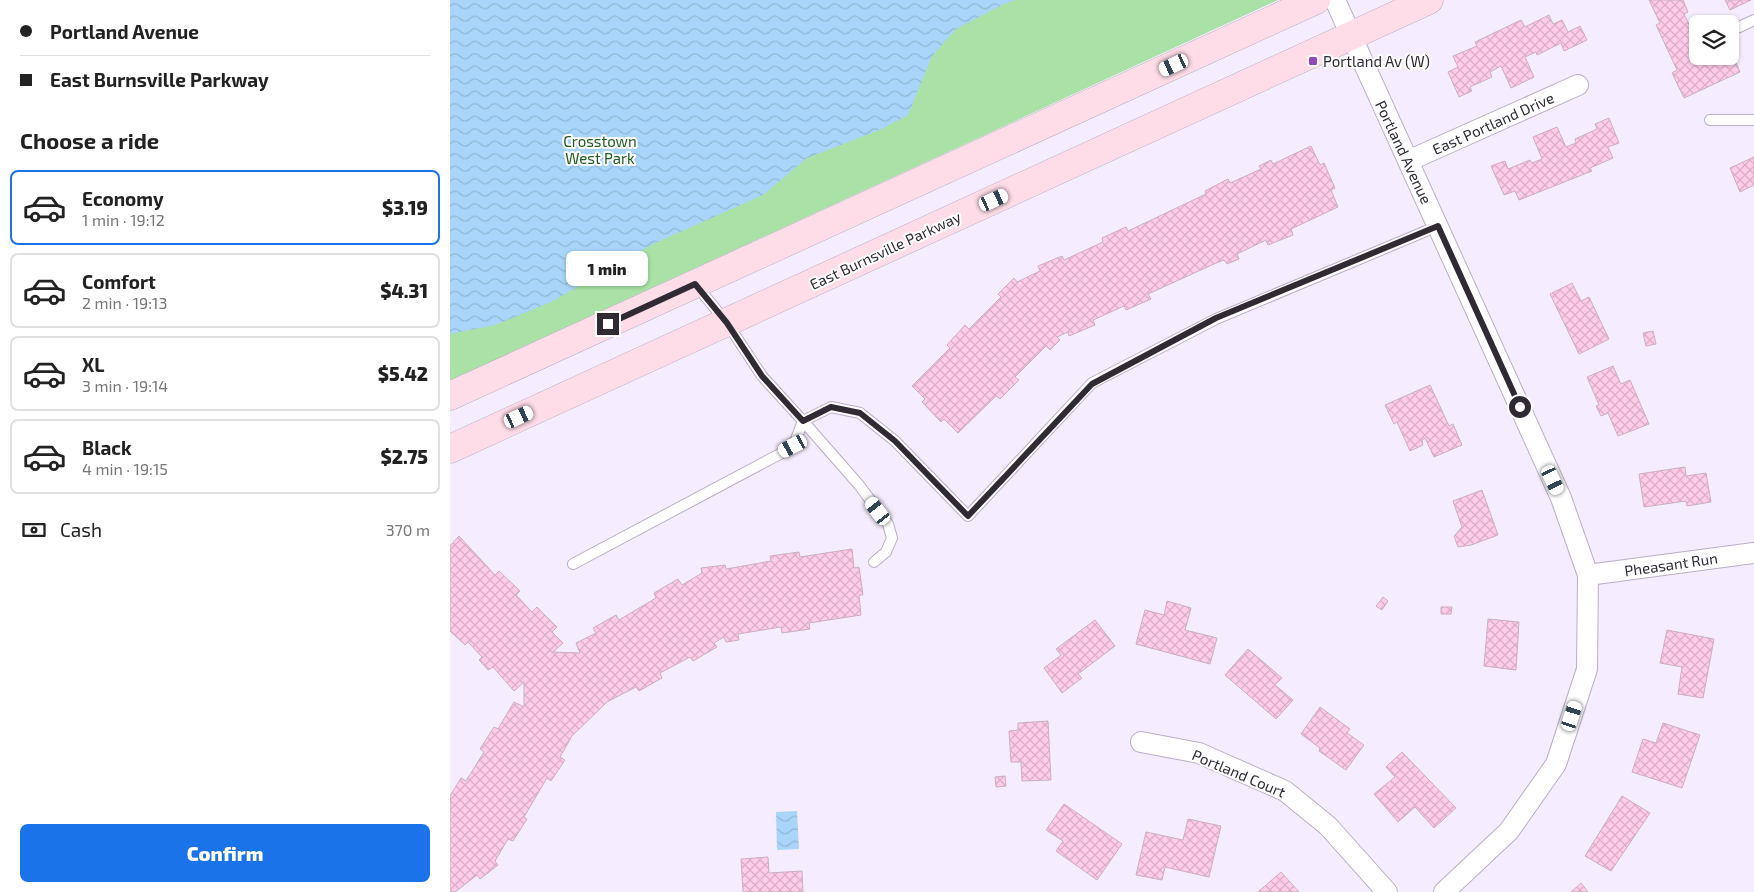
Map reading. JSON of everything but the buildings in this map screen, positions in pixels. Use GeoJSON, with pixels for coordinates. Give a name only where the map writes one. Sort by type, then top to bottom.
{"type":"FeatureCollection","features":[{"type":"Feature","properties":{"kind":"street"},"geometry":{"type":"LineString","coordinates":[[450,396],[1316,0]]}},
{"type":"Feature","properties":{"kind":"street","name":"Portland Avenue"},"geometry":{"type":"LineString","coordinates":[[1334,0],[1561,498],[1588,575],[1587,669],[1556,764],[1509,831],[1444,892]]}},
{"type":"Feature","properties":{"kind":"street","name":"East Burnsville Parkway"},"geometry":{"type":"LineString","coordinates":[[450,449],[1430,0]]}},
{"type":"Feature","properties":{"kind":"street","name":"East Portland Drive"},"geometry":{"type":"LineString","coordinates":[[1408,161],[1578,85]]}},
{"type":"Feature","properties":{"kind":"street","name":"Pheasant Run"},"geometry":{"type":"LineString","coordinates":[[1588,575],[1754,553]]}},
{"type":"Feature","properties":{"kind":"street","name":"Portland Court"},"geometry":{"type":"LineString","coordinates":[[1141,742],[1199,753],[1285,790],[1328,826],[1387,892]]}},
{"type":"Feature","properties":{"kind":"lane"},"geometry":{"type":"LineString","coordinates":[[1739,27],[1754,20]]}},
{"type":"Feature","properties":{"kind":"lane"},"geometry":{"type":"LineString","coordinates":[[1710,120],[1753,119]]}},
{"type":"Feature","properties":{"kind":"lane"},"geometry":{"type":"LineString","coordinates":[[574,564],[793,446],[803,421],[831,407],[860,413],[895,441],[968,516],[1092,384],[1216,318],[1438,226]]}},
{"type":"Feature","properties":{"kind":"lane"},"geometry":{"type":"LineString","coordinates":[[695,284],[727,323],[762,376],[859,485],[888,524],[892,538],[886,552],[874,562]]}},
{"type":"Feature","properties":{"kind":"green space","name":"Crosstown West Park"},"geometry":{"type":"Polygon","coordinates":[[[450,0],[1278,0],[450,381],[450,0]]]}},
{"type":"Feature","properties":{"kind":"water","name":"Crosstown West Park"},"geometry":{"type":"Polygon","coordinates":[[[450,0],[1016,0],[1004,4],[956,29],[932,56],[908,115],[882,129],[807,158],[763,195],[653,244],[551,302],[495,325],[450,334],[450,0]]]}},
{"type":"Feature","properties":{"kind":"water"},"geometry":{"type":"Polygon","coordinates":[[[797,811],[799,849],[777,850],[776,812],[797,811]]]}},
{"type":"Feature","properties":{"kind":"place","name":"Portland Av (W)"},"geometry":{"type":"Point","coordinates":[1313,61]}},
{"type":"Feature","properties":{"kind":"route"},"geometry":{"type":"LineString","coordinates":[[608,324],[695,284],[727,323],[762,376],[803,421],[831,407],[860,413],[895,441],[968,516],[1092,384],[1216,318],[1438,226],[1520,407]]}}]}
